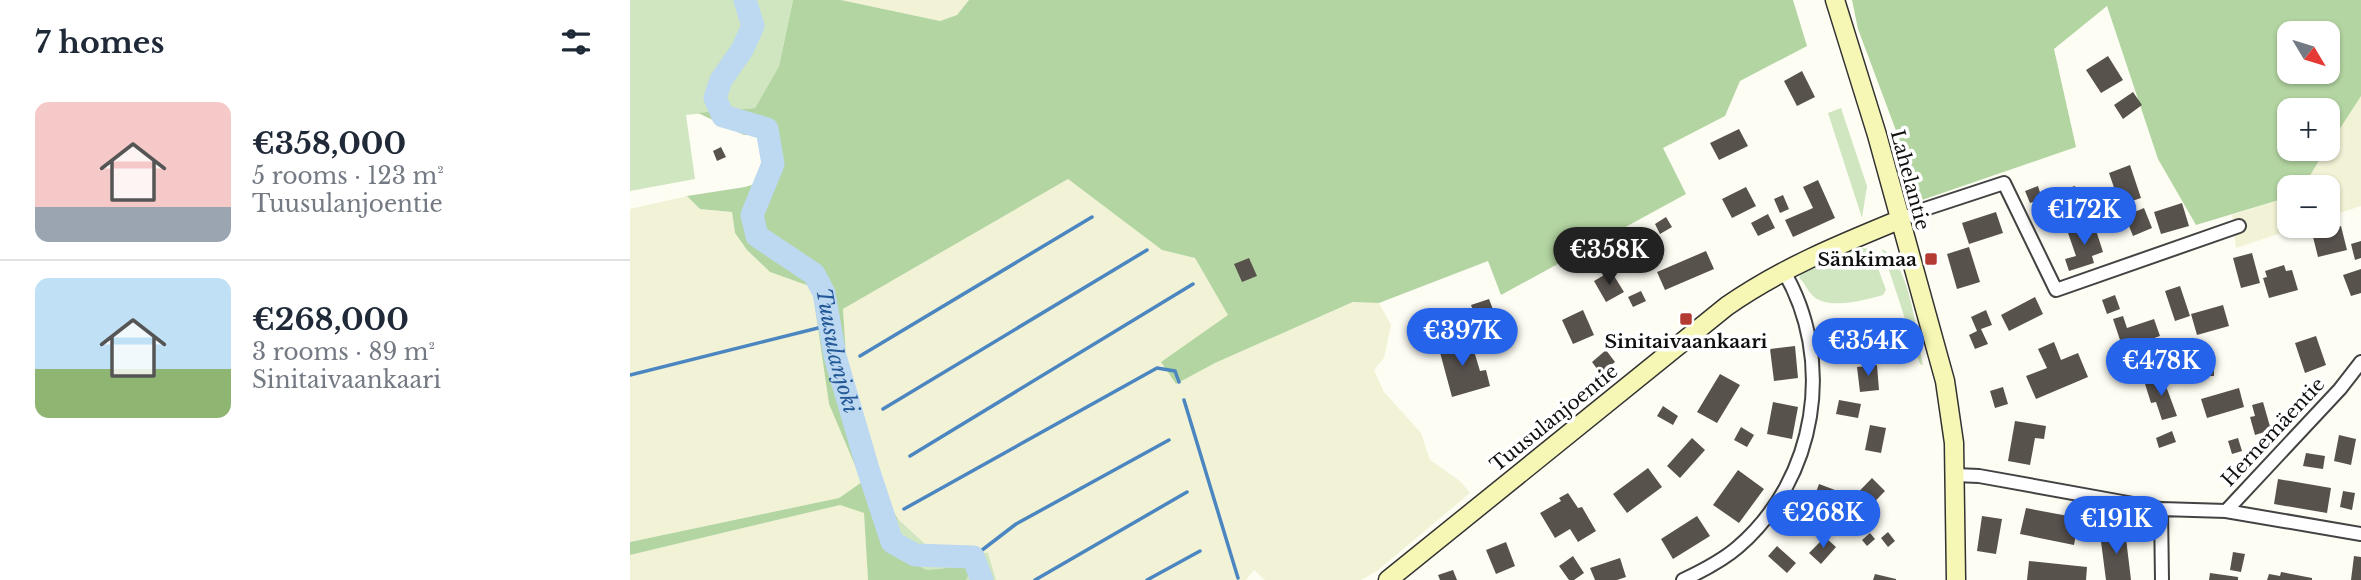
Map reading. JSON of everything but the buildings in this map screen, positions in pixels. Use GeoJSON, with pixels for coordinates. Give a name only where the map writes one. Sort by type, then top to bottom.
{"type":"FeatureCollection","features":[{"type":"Feature","properties":{"kind":"street","name":"Lahelantie"},"geometry":{"type":"LineString","coordinates":[[1835,0],[1877,135],[1944,381],[1954,443],[1956,580]]}},
{"type":"Feature","properties":{"kind":"street"},"geometry":{"type":"LineString","coordinates":[[1899,220],[2004,183],[2056,290],[2239,226]]}},
{"type":"Feature","properties":{"kind":"street","name":"Tuusulanjoentie"},"geometry":{"type":"LineString","coordinates":[[1388,580],[1727,306],[1783,270],[1899,220]]}},
{"type":"Feature","properties":{"kind":"street"},"geometry":{"type":"LineString","coordinates":[[1683,580],[1738,548],[1762,523],[1786,488],[1799,461],[1810,425],[1815,384],[1813,355],[1807,326],[1793,286],[1783,270]]}},
{"type":"Feature","properties":{"kind":"street","name":"Hernemäentie"},"geometry":{"type":"LineString","coordinates":[[1955,475],[1979,476],[2161,509],[2226,511],[2361,362]]}},
{"type":"Feature","properties":{"kind":"street"},"geometry":{"type":"LineString","coordinates":[[2161,509],[2162,580]]}},
{"type":"Feature","properties":{"kind":"street"},"geometry":{"type":"LineString","coordinates":[[2226,511],[2361,534]]}},
{"type":"Feature","properties":{"kind":"green space"},"geometry":{"type":"Polygon","coordinates":[[[630,0],[793,0],[779,66],[755,108],[686,115],[695,179],[630,191],[630,0]]]}},
{"type":"Feature","properties":{"kind":"green space"},"geometry":{"type":"Polygon","coordinates":[[[793,0],[841,0],[940,21],[957,15],[969,0],[1793,0],[1807,46],[1740,81],[1725,116],[1663,148],[1686,194],[1501,295],[1488,261],[1379,303],[1353,302],[1215,363],[1176,384],[1161,362],[1228,315],[1195,258],[1162,250],[1068,179],[843,309],[846,356],[861,420],[885,499],[898,519],[882,529],[887,551],[927,570],[974,565],[966,580],[868,580],[864,513],[840,505],[630,555],[630,542],[839,498],[862,482],[829,404],[812,287],[770,272],[747,250],[735,233],[732,212],[700,209],[687,196],[758,183],[766,157],[760,134],[744,135],[698,113],[755,108],[779,66],[793,0]]]}},
{"type":"Feature","properties":{"kind":"green space"},"geometry":{"type":"Polygon","coordinates":[[[841,0],[969,0],[957,15],[940,21],[841,0]]]}},
{"type":"Feature","properties":{"kind":"green space"},"geometry":{"type":"Polygon","coordinates":[[[1852,0],[2361,0],[2361,96],[2340,128],[2340,98],[2277,98],[2277,161],[2319,161],[2310,175],[2277,175],[2277,201],[2196,225],[2158,159],[2107,6],[2054,49],[2076,147],[1922,200],[1858,29],[1852,0]]]}},
{"type":"Feature","properties":{"kind":"green space"},"geometry":{"type":"Polygon","coordinates":[[[2361,96],[2361,206],[2340,213],[2340,175],[2310,175],[2319,161],[2340,161],[2340,126],[2361,96]]]}},
{"type":"Feature","properties":{"kind":"green space"},"geometry":{"type":"Polygon","coordinates":[[[1841,108],[1867,186],[1862,218],[1828,113],[1841,108]]]}},
{"type":"Feature","properties":{"kind":"green space"},"geometry":{"type":"Polygon","coordinates":[[[1068,179],[1162,250],[1195,258],[1229,315],[1161,362],[1176,384],[1215,363],[1354,302],[1379,303],[1391,325],[1384,358],[1374,370],[1384,392],[1421,433],[1430,460],[1460,481],[1470,493],[1377,571],[1361,580],[1265,580],[1254,570],[1246,580],[996,580],[988,553],[925,544],[898,519],[885,499],[861,420],[846,356],[843,309],[1068,179]]]}},
{"type":"Feature","properties":{"kind":"green space"},"geometry":{"type":"Polygon","coordinates":[[[687,196],[700,209],[732,212],[735,233],[747,250],[770,272],[812,287],[829,404],[862,482],[839,498],[630,542],[630,209],[687,196]]]}},
{"type":"Feature","properties":{"kind":"green space"},"geometry":{"type":"Polygon","coordinates":[[[2277,201],[2277,234],[2236,248],[2232,215],[2277,201]]]}},
{"type":"Feature","properties":{"kind":"green space"},"geometry":{"type":"Polygon","coordinates":[[[1862,248],[1871,249],[1886,290],[1883,295],[1846,303],[1827,302],[1812,295],[1799,278],[1804,267],[1862,248]]]}},
{"type":"Feature","properties":{"kind":"green space"},"geometry":{"type":"Polygon","coordinates":[[[1882,249],[1892,257],[1906,284],[1923,365],[1920,364],[1882,249]]]}},
{"type":"Feature","properties":{"kind":"green space"},"geometry":{"type":"Polygon","coordinates":[[[840,505],[864,512],[868,580],[630,580],[630,555],[840,505]]]}},
{"type":"Feature","properties":{"kind":"green space"},"geometry":{"type":"Polygon","coordinates":[[[898,519],[925,544],[988,553],[996,580],[966,580],[973,565],[927,570],[887,552],[882,529],[898,519]]]}},
{"type":"Feature","properties":{"kind":"waterway","name":"Tuusulanjoki"},"geometry":{"type":"LineString","coordinates":[[745,0],[753,26],[742,50],[721,80],[715,98],[723,116],[767,129],[773,164],[752,215],[757,236],[814,274],[824,293],[835,356],[892,542],[915,555],[973,557],[982,580]]}},
{"type":"Feature","properties":{"kind":"waterway"},"geometry":{"type":"LineString","coordinates":[[860,356],[1092,217]]}},
{"type":"Feature","properties":{"kind":"waterway"},"geometry":{"type":"LineString","coordinates":[[883,409],[1147,250]]}},
{"type":"Feature","properties":{"kind":"waterway"},"geometry":{"type":"LineString","coordinates":[[910,456],[1193,284]]}},
{"type":"Feature","properties":{"kind":"waterway"},"geometry":{"type":"LineString","coordinates":[[630,375],[830,325]]}},
{"type":"Feature","properties":{"kind":"waterway"},"geometry":{"type":"LineString","coordinates":[[904,509],[1157,368],[1175,371],[1179,382]]}},
{"type":"Feature","properties":{"kind":"waterway"},"geometry":{"type":"LineString","coordinates":[[1184,400],[1238,578]]}},
{"type":"Feature","properties":{"kind":"waterway"},"geometry":{"type":"LineString","coordinates":[[973,557],[1016,524],[1169,440]]}},
{"type":"Feature","properties":{"kind":"waterway"},"geometry":{"type":"LineString","coordinates":[[1035,580],[1187,492]]}},
{"type":"Feature","properties":{"kind":"waterway"},"geometry":{"type":"LineString","coordinates":[[1147,580],[1200,551]]}},
{"type":"Feature","properties":{"kind":"place","name":"Sänkimaa"},"geometry":{"type":"Point","coordinates":[1931,259]}},
{"type":"Feature","properties":{"kind":"place","name":"Sinitaivaankaari"},"geometry":{"type":"Point","coordinates":[1686,319]}}]}
